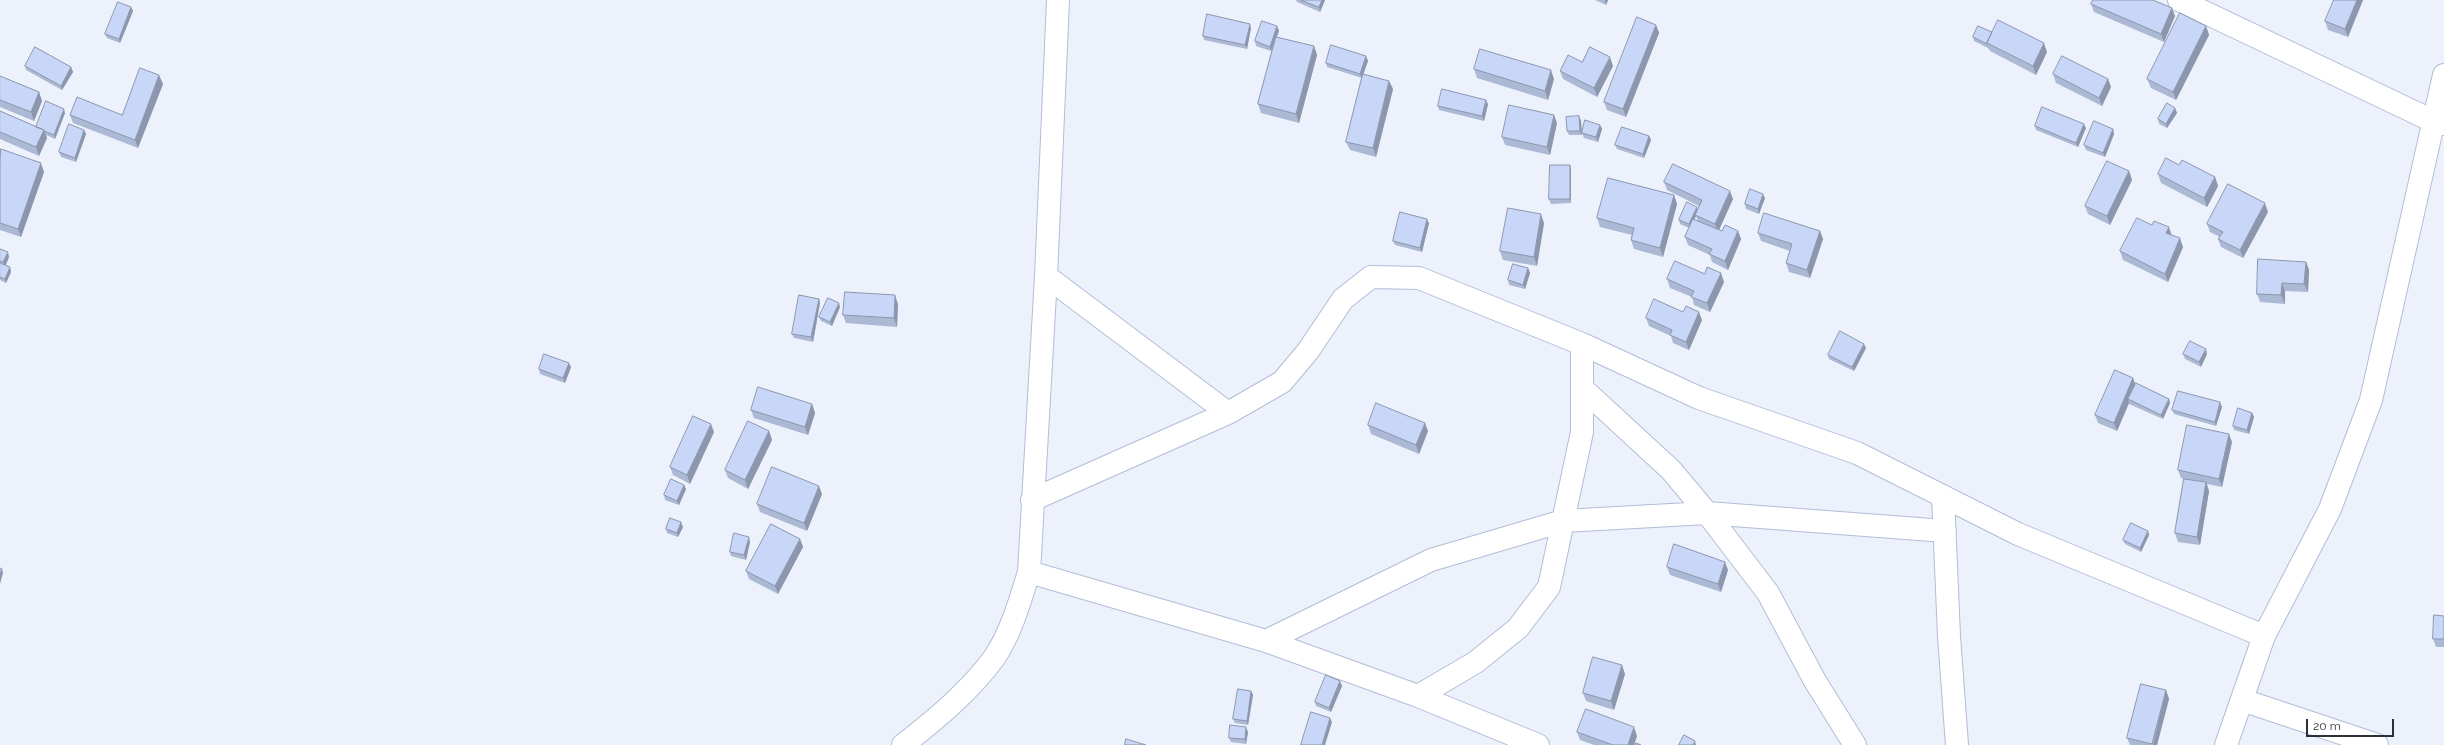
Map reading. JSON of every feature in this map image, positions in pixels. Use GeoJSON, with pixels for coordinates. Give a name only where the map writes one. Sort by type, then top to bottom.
{"type":"FeatureCollection","features":[{"type":"Feature","properties":{"kind":"street"},"geometry":{"type":"LineString","coordinates":[[904,745],[952,706],[994,657],[1018,609],[1029,572],[1046,276],[1058,0]]}},
{"type":"Feature","properties":{"kind":"street"},"geometry":{"type":"LineString","coordinates":[[2179,0],[2439,123]]}},
{"type":"Feature","properties":{"kind":"street"},"geometry":{"type":"LineString","coordinates":[[2226,745],[2264,636],[2330,509],[2371,400],[2439,123],[2444,75]]}},
{"type":"Feature","properties":{"kind":"street"},"geometry":{"type":"LineString","coordinates":[[1046,276],[1228,413]]}},
{"type":"Feature","properties":{"kind":"street"},"geometry":{"type":"LineString","coordinates":[[1032,500],[1228,413],[1282,382],[1308,351],[1343,299],[1371,277],[1419,278],[1582,344],[1699,398],[1857,453],[2059,552],[2264,636]]}},
{"type":"Feature","properties":{"kind":"street"},"geometry":{"type":"LineString","coordinates":[[1418,696],[1476,662],[1518,628],[1549,587],[1582,432],[1582,344]]}},
{"type":"Feature","properties":{"kind":"street"},"geometry":{"type":"LineString","coordinates":[[1582,388],[1671,470],[1707,513],[1768,593],[1815,681],[1855,745]]}},
{"type":"Feature","properties":{"kind":"street"},"geometry":{"type":"LineString","coordinates":[[1943,496],[1949,636],[1957,745]]}},
{"type":"Feature","properties":{"kind":"street"},"geometry":{"type":"LineString","coordinates":[[1266,641],[1431,560],[1563,521],[1707,513],[1945,531]]}},
{"type":"Feature","properties":{"kind":"street"},"geometry":{"type":"LineString","coordinates":[[1029,572],[1266,641],[1418,696],[1538,745]]}},
{"type":"Feature","properties":{"kind":"street"},"geometry":{"type":"LineString","coordinates":[[2242,700],[2377,745]]}},
{"type":"Feature","properties":{"kind":"building"},"geometry":{"type":"Polygon","coordinates":[[[1301,0],[1322,0],[1319,7],[1301,0]]]}},
{"type":"Feature","properties":{"kind":"building"},"geometry":{"type":"Polygon","coordinates":[[[2093,0],[2153,0],[2172,8],[2161,34],[2091,4],[2093,0]]]}},
{"type":"Feature","properties":{"kind":"building"},"geometry":{"type":"Polygon","coordinates":[[[2334,0],[2357,0],[2345,29],[2325,21],[2334,0]]]}},
{"type":"Feature","properties":{"kind":"building"},"geometry":{"type":"Polygon","coordinates":[[[118,2],[131,7],[119,39],[105,34],[118,2]]]}},
{"type":"Feature","properties":{"kind":"building"},"geometry":{"type":"Polygon","coordinates":[[[2180,13],[2206,26],[2173,92],[2147,79],[2180,13]]]}},
{"type":"Feature","properties":{"kind":"building"},"geometry":{"type":"Polygon","coordinates":[[[1207,14],[1250,24],[1245,45],[1203,36],[1207,14]]]}},
{"type":"Feature","properties":{"kind":"building"},"geometry":{"type":"Polygon","coordinates":[[[1637,17],[1656,25],[1623,109],[1604,102],[1637,17]]]}},
{"type":"Feature","properties":{"kind":"building"},"geometry":{"type":"Polygon","coordinates":[[[1998,20],[2044,43],[2033,66],[1987,43],[1998,20]]]}},
{"type":"Feature","properties":{"kind":"building"},"geometry":{"type":"Polygon","coordinates":[[[1262,21],[1277,26],[1270,47],[1255,41],[1262,21]]]}},
{"type":"Feature","properties":{"kind":"building"},"geometry":{"type":"Polygon","coordinates":[[[1978,26],[1992,32],[1987,44],[1973,37],[1978,26]]]}},
{"type":"Feature","properties":{"kind":"building"},"geometry":{"type":"Polygon","coordinates":[[[1276,37],[1314,46],[1296,114],[1258,104],[1276,37]]]}},
{"type":"Feature","properties":{"kind":"building"},"geometry":{"type":"Polygon","coordinates":[[[1331,45],[1366,56],[1360,74],[1326,63],[1331,45]]]}},
{"type":"Feature","properties":{"kind":"building"},"geometry":{"type":"Polygon","coordinates":[[[35,47],[71,67],[61,86],[25,66],[35,47]]]}},
{"type":"Feature","properties":{"kind":"building"},"geometry":{"type":"Polygon","coordinates":[[[1590,47],[1610,57],[1594,88],[1560,71],[1568,55],[1582,62],[1590,47]]]}},
{"type":"Feature","properties":{"kind":"building"},"geometry":{"type":"Polygon","coordinates":[[[1480,49],[1551,70],[1545,91],[1474,69],[1480,49]]]}},
{"type":"Feature","properties":{"kind":"building"},"geometry":{"type":"Polygon","coordinates":[[[2062,56],[2108,79],[2099,98],[2053,74],[2062,56]]]}},
{"type":"Feature","properties":{"kind":"building"},"geometry":{"type":"Polygon","coordinates":[[[140,68],[159,75],[135,140],[70,115],[77,97],[122,115],[140,68]]]}},
{"type":"Feature","properties":{"kind":"building"},"geometry":{"type":"Polygon","coordinates":[[[1363,74],[1389,81],[1373,148],[1346,142],[1363,74]]]}},
{"type":"Feature","properties":{"kind":"building"},"geometry":{"type":"Polygon","coordinates":[[[0,76],[39,92],[31,112],[0,100],[0,76]]]}},
{"type":"Feature","properties":{"kind":"building"},"geometry":{"type":"Polygon","coordinates":[[[1442,89],[1486,100],[1482,116],[1438,106],[1442,89]]]}},
{"type":"Feature","properties":{"kind":"building"},"geometry":{"type":"Polygon","coordinates":[[[46,101],[64,109],[54,135],[36,127],[46,101]]]}},
{"type":"Feature","properties":{"kind":"building"},"geometry":{"type":"Polygon","coordinates":[[[2167,103],[2175,108],[2166,124],[2158,119],[2167,103]]]}},
{"type":"Feature","properties":{"kind":"building"},"geometry":{"type":"Polygon","coordinates":[[[1509,105],[1554,115],[1547,147],[1502,137],[1509,105]]]}},
{"type":"Feature","properties":{"kind":"building"},"geometry":{"type":"Polygon","coordinates":[[[2042,107],[2084,124],[2076,143],[2035,126],[2042,107]]]}},
{"type":"Feature","properties":{"kind":"building"},"geometry":{"type":"Polygon","coordinates":[[[0,111],[44,130],[36,147],[0,132],[0,111]]]}},
{"type":"Feature","properties":{"kind":"building"},"geometry":{"type":"Polygon","coordinates":[[[1579,116],[1580,131],[1567,131],[1566,117],[1579,116]]]}},
{"type":"Feature","properties":{"kind":"building"},"geometry":{"type":"Polygon","coordinates":[[[1585,120],[1600,125],[1596,137],[1582,133],[1585,120]]]}},
{"type":"Feature","properties":{"kind":"building"},"geometry":{"type":"Polygon","coordinates":[[[2094,121],[2113,129],[2103,153],[2084,145],[2094,121]]]}},
{"type":"Feature","properties":{"kind":"building"},"geometry":{"type":"Polygon","coordinates":[[[69,124],[84,130],[75,158],[59,152],[69,124]]]}},
{"type":"Feature","properties":{"kind":"building"},"geometry":{"type":"Polygon","coordinates":[[[1622,127],[1649,136],[1643,154],[1615,145],[1622,127]]]}},
{"type":"Feature","properties":{"kind":"building"},"geometry":{"type":"Polygon","coordinates":[[[1,149],[41,163],[18,229],[0,223],[1,149]]]}},
{"type":"Feature","properties":{"kind":"building"},"geometry":{"type":"Polygon","coordinates":[[[2166,158],[2179,165],[2182,160],[2215,177],[2204,198],[2158,174],[2166,158]]]}},
{"type":"Feature","properties":{"kind":"building"},"geometry":{"type":"Polygon","coordinates":[[[2107,161],[2129,171],[2107,216],[2085,206],[2107,161]]]}},
{"type":"Feature","properties":{"kind":"building"},"geometry":{"type":"Polygon","coordinates":[[[1673,164],[1730,191],[1715,224],[1695,215],[1702,200],[1664,182],[1673,164]]]}},
{"type":"Feature","properties":{"kind":"building"},"geometry":{"type":"Polygon","coordinates":[[[1550,165],[1570,165],[1570,199],[1549,199],[1550,165]]]}},
{"type":"Feature","properties":{"kind":"building"},"geometry":{"type":"Polygon","coordinates":[[[1608,178],[1674,195],[1660,248],[1631,240],[1634,228],[1597,218],[1608,178]]]}},
{"type":"Feature","properties":{"kind":"building"},"geometry":{"type":"Polygon","coordinates":[[[2228,184],[2265,203],[2240,250],[2218,239],[2223,232],[2207,224],[2228,184]]]}},
{"type":"Feature","properties":{"kind":"building"},"geometry":{"type":"Polygon","coordinates":[[[1750,189],[1763,194],[1758,209],[1745,204],[1750,189]]]}},
{"type":"Feature","properties":{"kind":"building"},"geometry":{"type":"Polygon","coordinates":[[[1687,202],[1697,207],[1689,224],[1679,220],[1687,202]]]}},
{"type":"Feature","properties":{"kind":"building"},"geometry":{"type":"Polygon","coordinates":[[[1508,208],[1541,214],[1534,257],[1500,251],[1508,208]]]}},
{"type":"Feature","properties":{"kind":"building"},"geometry":{"type":"Polygon","coordinates":[[[1400,212],[1427,219],[1420,248],[1393,241],[1400,212]]]}},
{"type":"Feature","properties":{"kind":"building"},"geometry":{"type":"Polygon","coordinates":[[[1764,213],[1820,231],[1807,270],[1786,263],[1792,244],[1758,233],[1764,213]]]}},
{"type":"Feature","properties":{"kind":"building"},"geometry":{"type":"Polygon","coordinates":[[[2137,218],[2152,225],[2154,221],[2169,227],[2166,233],[2180,238],[2165,274],[2120,251],[2137,218]]]}},
{"type":"Feature","properties":{"kind":"building"},"geometry":{"type":"Polygon","coordinates":[[[1693,219],[1722,231],[1725,225],[1738,231],[1725,261],[1709,254],[1712,249],[1685,237],[1693,219]]]}},
{"type":"Feature","properties":{"kind":"building"},"geometry":{"type":"Polygon","coordinates":[[[0,249],[8,252],[3,262],[0,261],[0,249]]]}},
{"type":"Feature","properties":{"kind":"building"},"geometry":{"type":"Polygon","coordinates":[[[2258,259],[2306,262],[2304,284],[2282,283],[2281,295],[2257,294],[2258,259]]]}},
{"type":"Feature","properties":{"kind":"building"},"geometry":{"type":"Polygon","coordinates":[[[1675,261],[1705,274],[1707,267],[1721,273],[1707,303],[1691,297],[1694,291],[1667,279],[1675,261]]]}},
{"type":"Feature","properties":{"kind":"building"},"geometry":{"type":"Polygon","coordinates":[[[0,263],[10,267],[5,279],[0,277],[0,263]]]}},
{"type":"Feature","properties":{"kind":"building"},"geometry":{"type":"Polygon","coordinates":[[[1513,264],[1528,268],[1523,285],[1508,280],[1513,264]]]}},
{"type":"Feature","properties":{"kind":"building"},"geometry":{"type":"Polygon","coordinates":[[[845,292],[895,295],[894,318],[843,315],[845,292]]]}},
{"type":"Feature","properties":{"kind":"building"},"geometry":{"type":"Polygon","coordinates":[[[799,295],[819,299],[811,337],[792,334],[799,295]]]}},
{"type":"Feature","properties":{"kind":"building"},"geometry":{"type":"Polygon","coordinates":[[[828,298],[839,303],[830,322],[819,317],[828,298]]]}},
{"type":"Feature","properties":{"kind":"building"},"geometry":{"type":"Polygon","coordinates":[[[1654,299],[1683,312],[1686,306],[1699,312],[1686,342],[1670,335],[1672,330],[1646,318],[1654,299]]]}},
{"type":"Feature","properties":{"kind":"building"},"geometry":{"type":"Polygon","coordinates":[[[1840,331],[1864,344],[1852,367],[1828,355],[1840,331]]]}},
{"type":"Feature","properties":{"kind":"building"},"geometry":{"type":"Polygon","coordinates":[[[2190,341],[2206,349],[2199,362],[2183,354],[2190,341]]]}},
{"type":"Feature","properties":{"kind":"building"},"geometry":{"type":"Polygon","coordinates":[[[544,354],[569,363],[563,378],[539,369],[544,354]]]}},
{"type":"Feature","properties":{"kind":"building"},"geometry":{"type":"Polygon","coordinates":[[[2115,370],[2133,378],[2114,423],[2095,415],[2115,370]]]}},
{"type":"Feature","properties":{"kind":"building"},"geometry":{"type":"Polygon","coordinates":[[[2136,383],[2169,399],[2161,415],[2128,399],[2136,383]]]}},
{"type":"Feature","properties":{"kind":"building"},"geometry":{"type":"Polygon","coordinates":[[[758,387],[812,404],[805,427],[751,410],[758,387]]]}},
{"type":"Feature","properties":{"kind":"building"},"geometry":{"type":"Polygon","coordinates":[[[2178,391],[2220,402],[2215,422],[2172,410],[2178,391]]]}},
{"type":"Feature","properties":{"kind":"building"},"geometry":{"type":"Polygon","coordinates":[[[1376,403],[1425,423],[1416,445],[1368,425],[1376,403]]]}},
{"type":"Feature","properties":{"kind":"building"},"geometry":{"type":"Polygon","coordinates":[[[2238,408],[2252,413],[2247,430],[2233,426],[2238,408]]]}},
{"type":"Feature","properties":{"kind":"building"},"geometry":{"type":"Polygon","coordinates":[[[693,416],[711,424],[687,475],[670,467],[693,416]]]}},
{"type":"Feature","properties":{"kind":"building"},"geometry":{"type":"Polygon","coordinates":[[[748,421],[769,431],[745,480],[725,470],[748,421]]]}},
{"type":"Feature","properties":{"kind":"building"},"geometry":{"type":"Polygon","coordinates":[[[2187,425],[2229,434],[2219,479],[2178,470],[2187,425]]]}},
{"type":"Feature","properties":{"kind":"building"},"geometry":{"type":"Polygon","coordinates":[[[772,467],[819,486],[804,523],[757,504],[772,467]]]}},
{"type":"Feature","properties":{"kind":"building"},"geometry":{"type":"Polygon","coordinates":[[[671,479],[684,485],[677,501],[664,495],[671,479]]]}},
{"type":"Feature","properties":{"kind":"building"},"geometry":{"type":"Polygon","coordinates":[[[2184,479],[2206,482],[2197,537],[2175,533],[2184,479]]]}},
{"type":"Feature","properties":{"kind":"building"},"geometry":{"type":"Polygon","coordinates":[[[670,518],[681,522],[677,533],[666,529],[670,518]]]}},
{"type":"Feature","properties":{"kind":"building"},"geometry":{"type":"Polygon","coordinates":[[[2131,523],[2148,531],[2140,548],[2123,540],[2131,523]]]}},
{"type":"Feature","properties":{"kind":"building"},"geometry":{"type":"Polygon","coordinates":[[[771,524],[800,539],[775,586],[746,571],[771,524]]]}},
{"type":"Feature","properties":{"kind":"building"},"geometry":{"type":"Polygon","coordinates":[[[734,533],[749,537],[744,555],[730,552],[734,533]]]}},
{"type":"Feature","properties":{"kind":"building"},"geometry":{"type":"Polygon","coordinates":[[[1674,544],[1725,562],[1718,584],[1667,567],[1674,544]]]}},
{"type":"Feature","properties":{"kind":"building"},"geometry":{"type":"Polygon","coordinates":[[[2434,615],[2444,616],[2444,639],[2433,639],[2434,615]]]}},
{"type":"Feature","properties":{"kind":"building"},"geometry":{"type":"Polygon","coordinates":[[[1593,657],[1622,665],[1611,701],[1583,693],[1593,657]]]}},
{"type":"Feature","properties":{"kind":"building"},"geometry":{"type":"Polygon","coordinates":[[[1326,675],[1340,681],[1329,708],[1315,702],[1326,675]]]}},
{"type":"Feature","properties":{"kind":"building"},"geometry":{"type":"Polygon","coordinates":[[[2141,684],[2166,690],[2152,744],[2127,738],[2141,684]]]}},
{"type":"Feature","properties":{"kind":"building"},"geometry":{"type":"Polygon","coordinates":[[[1238,689],[1251,691],[1247,721],[1233,719],[1238,689]]]}},
{"type":"Feature","properties":{"kind":"building"},"geometry":{"type":"Polygon","coordinates":[[[1586,709],[1634,727],[1628,745],[1613,745],[1577,732],[1586,709]]]}},
{"type":"Feature","properties":{"kind":"building"},"geometry":{"type":"Polygon","coordinates":[[[1311,712],[1330,718],[1322,745],[1301,745],[1311,712]]]}},
{"type":"Feature","properties":{"kind":"building"},"geometry":{"type":"Polygon","coordinates":[[[1230,725],[1246,727],[1245,739],[1229,738],[1230,725]]]}},
{"type":"Feature","properties":{"kind":"building"},"geometry":{"type":"Polygon","coordinates":[[[1684,735],[1695,741],[1693,745],[1679,745],[1684,735]]]}},
{"type":"Feature","properties":{"kind":"building"},"geometry":{"type":"Polygon","coordinates":[[[1126,739],[1146,745],[1125,745],[1126,739]]]}}]}
